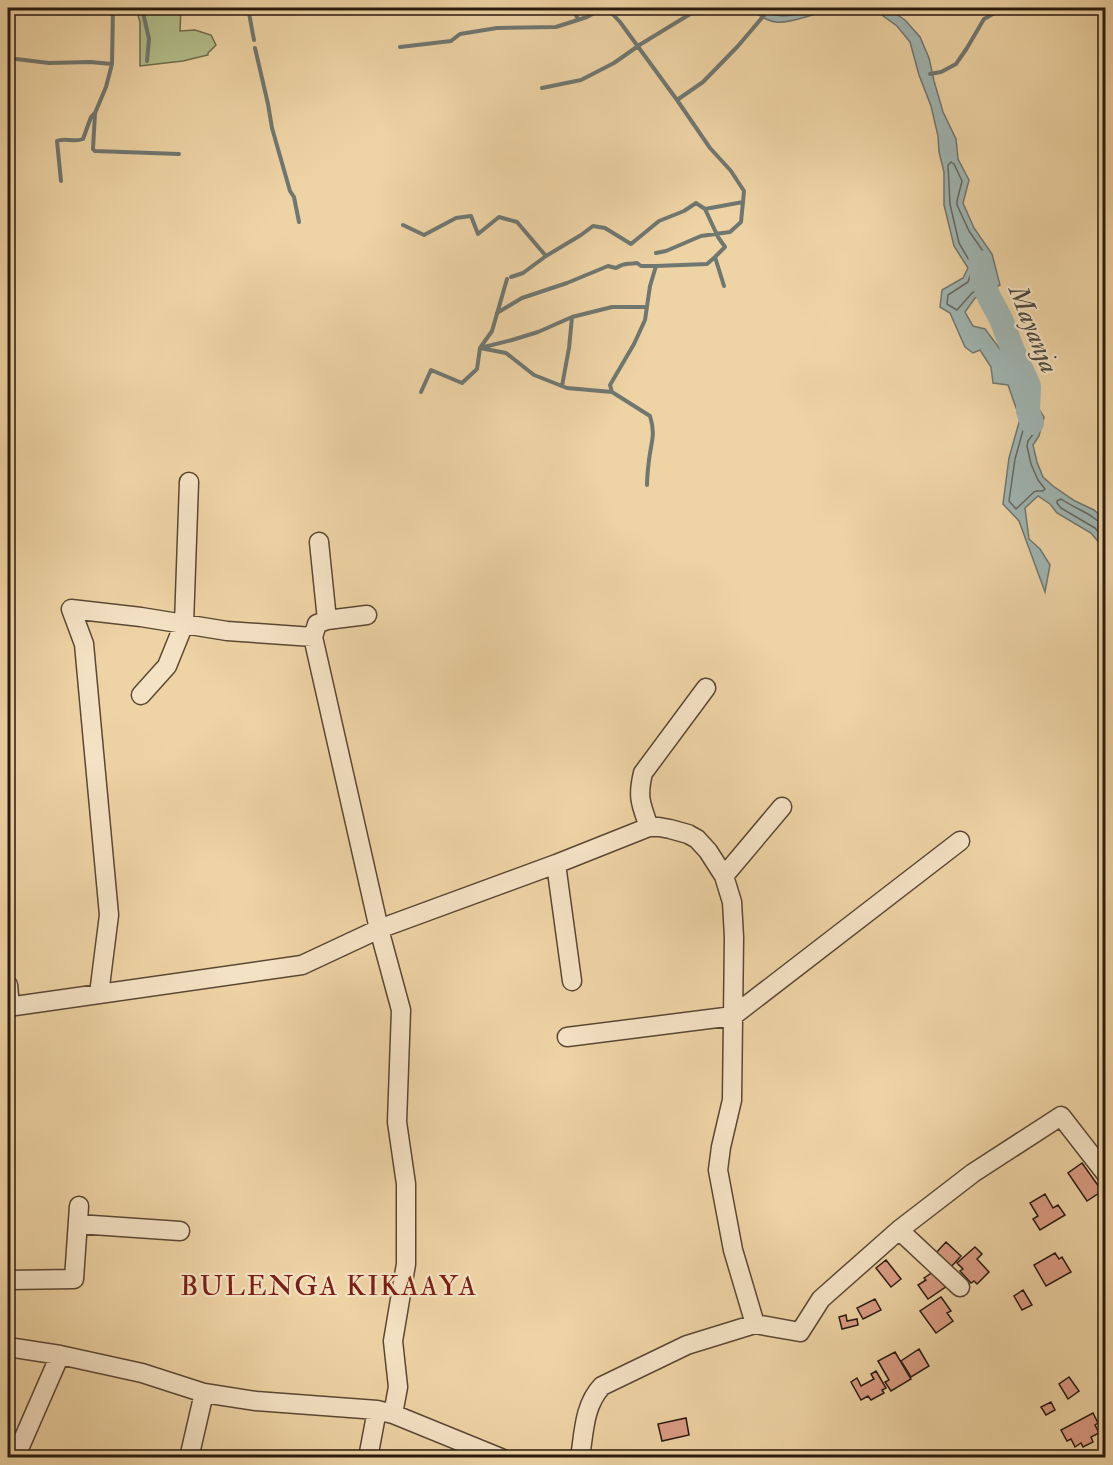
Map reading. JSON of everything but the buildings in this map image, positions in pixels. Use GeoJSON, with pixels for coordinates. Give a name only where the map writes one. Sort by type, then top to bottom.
{"type":"FeatureCollection","features":[{"type":"Feature","properties":{"kind":"street"},"geometry":{"type":"LineString","coordinates":[[141,695],[167,666],[184,624],[189,482]]}},
{"type":"Feature","properties":{"kind":"street"},"geometry":{"type":"LineString","coordinates":[[319,542],[327,620]]}},
{"type":"Feature","properties":{"kind":"street"},"geometry":{"type":"LineString","coordinates":[[99,994],[109,915],[84,644],[71,609],[141,617],[227,631],[313,636]]}},
{"type":"Feature","properties":{"kind":"street"},"geometry":{"type":"LineString","coordinates":[[367,615],[327,620],[316,624],[313,636],[379,929],[401,1010],[397,1122],[406,1184],[406,1264],[393,1341],[398,1387],[385,1412],[368,1458]]}},
{"type":"Feature","properties":{"kind":"street"},"geometry":{"type":"LineString","coordinates":[[649,827],[641,806],[639,790],[643,773],[706,688]]}},
{"type":"Feature","properties":{"kind":"street"},"geometry":{"type":"LineString","coordinates":[[724,876],[782,807]]}},
{"type":"Feature","properties":{"kind":"street"},"geometry":{"type":"LineString","coordinates":[[8,985],[9,1007],[302,965],[379,929],[649,827],[688,834],[697,839],[708,851],[724,876],[732,902],[734,1041],[732,1100],[718,1170],[733,1250],[755,1324]]}},
{"type":"Feature","properties":{"kind":"street"},"geometry":{"type":"LineString","coordinates":[[567,1037],[733,1016],[960,841]]}},
{"type":"Feature","properties":{"kind":"street"},"geometry":{"type":"LineString","coordinates":[[556,864],[572,981]]}},
{"type":"Feature","properties":{"kind":"street"},"geometry":{"type":"LineString","coordinates":[[580,1458],[586,1415],[593,1395],[602,1386],[687,1345],[755,1324],[801,1332],[822,1299],[899,1230],[974,1173],[1061,1116],[1106,1174]]}},
{"type":"Feature","properties":{"kind":"street"},"geometry":{"type":"LineString","coordinates":[[8,1280],[74,1280],[78,1215],[180,1231]]}},
{"type":"Feature","properties":{"kind":"street"},"geometry":{"type":"LineString","coordinates":[[899,1230],[960,1287]]}},
{"type":"Feature","properties":{"kind":"street"},"geometry":{"type":"LineString","coordinates":[[8,1347],[60,1355],[142,1373],[204,1394],[256,1401],[385,1412],[501,1458]]}},
{"type":"Feature","properties":{"kind":"street"},"geometry":{"type":"LineString","coordinates":[[15,1458],[60,1355]]}},
{"type":"Feature","properties":{"kind":"street"},"geometry":{"type":"LineString","coordinates":[[189,1458],[204,1394]]}},
{"type":"Feature","properties":{"kind":"green space"},"geometry":{"type":"Polygon","coordinates":[[[136,8],[181,8],[180,31],[195,30],[211,35],[216,45],[208,55],[183,61],[140,66],[140,22],[136,8]]]}},
{"type":"Feature","properties":{"kind":"water"},"geometry":{"type":"Polygon","coordinates":[[[749,8],[849,8],[797,20],[774,22],[749,8]]]}},
{"type":"Feature","properties":{"kind":"water"},"geometry":{"type":"Polygon","coordinates":[[[861,8],[887,8],[905,20],[920,37],[929,58],[943,112],[956,139],[958,159],[969,180],[963,203],[974,228],[992,254],[1000,285],[975,298],[965,312],[973,326],[985,329],[1009,361],[1044,417],[1039,436],[1033,445],[1043,477],[1075,501],[1094,510],[1105,520],[1105,550],[1091,533],[1057,513],[1050,504],[1038,496],[1025,508],[1029,539],[1040,549],[1050,565],[1045,592],[1019,521],[1003,504],[1009,458],[1020,419],[1008,385],[993,383],[991,367],[980,350],[973,353],[965,347],[950,313],[940,307],[942,290],[963,278],[968,268],[954,246],[944,205],[944,172],[931,106],[910,42],[897,26],[879,13],[861,8]]]}},
{"type":"Feature","properties":{"kind":"waterway"},"geometry":{"type":"LineString","coordinates":[[113,8],[112,64],[106,87],[95,113],[93,149],[95,151],[179,154]]}},
{"type":"Feature","properties":{"kind":"waterway"},"geometry":{"type":"LineString","coordinates":[[142,8],[149,39],[147,61]]}},
{"type":"Feature","properties":{"kind":"waterway"},"geometry":{"type":"LineString","coordinates":[[248,8],[254,40]]}},
{"type":"Feature","properties":{"kind":"waterway"},"geometry":{"type":"LineString","coordinates":[[572,8],[578,19]]}},
{"type":"Feature","properties":{"kind":"waterway"},"geometry":{"type":"LineString","coordinates":[[400,47],[451,41],[460,34],[497,28],[556,27],[587,17],[603,8]]}},
{"type":"Feature","properties":{"kind":"waterway"},"geometry":{"type":"LineString","coordinates":[[607,8],[620,22],[677,100]]}},
{"type":"Feature","properties":{"kind":"waterway"},"geometry":{"type":"LineString","coordinates":[[542,88],[581,80],[614,63],[700,8]]}},
{"type":"Feature","properties":{"kind":"waterway"},"geometry":{"type":"LineString","coordinates":[[930,74],[941,72],[956,64],[984,19],[1003,8]]}},
{"type":"Feature","properties":{"kind":"waterway"},"geometry":{"type":"LineString","coordinates":[[705,209],[743,202],[744,191],[731,171],[710,148],[677,100],[703,82],[766,13]]}},
{"type":"Feature","properties":{"kind":"waterway"},"geometry":{"type":"LineString","coordinates":[[255,48],[272,128],[290,191],[294,197],[299,222]]}},
{"type":"Feature","properties":{"kind":"waterway"},"geometry":{"type":"LineString","coordinates":[[8,58],[49,63],[112,64]]}},
{"type":"Feature","properties":{"kind":"waterway"},"geometry":{"type":"LineString","coordinates":[[61,181],[57,141],[83,139],[91,117],[95,113]]}},
{"type":"Feature","properties":{"kind":"waterway"},"geometry":{"type":"LineString","coordinates":[[656,253],[701,236],[730,232],[741,222],[743,202]]}},
{"type":"Feature","properties":{"kind":"waterway"},"geometry":{"type":"LineString","coordinates":[[403,225],[424,235],[456,218],[471,216],[478,234],[499,217],[517,222],[546,256],[593,226],[605,228],[631,244],[659,221],[684,211],[696,203],[705,209],[725,247],[715,257],[724,286]]}},
{"type":"Feature","properties":{"kind":"waterway"},"geometry":{"type":"LineString","coordinates":[[511,277],[523,273],[546,256]]}},
{"type":"Feature","properties":{"kind":"waterway"},"geometry":{"type":"LineString","coordinates":[[497,313],[522,298],[608,266],[616,268],[624,264],[637,263],[641,266],[707,264],[715,257]]}},
{"type":"Feature","properties":{"kind":"waterway","name":"Mayanja"},"geometry":{"type":"LineString","coordinates":[[980,262],[982,279],[989,297],[1001,319],[1029,386],[1028,411],[1032,423]]}},
{"type":"Feature","properties":{"kind":"waterway"},"geometry":{"type":"LineString","coordinates":[[647,485],[653,434],[650,416],[612,392],[610,385],[645,320],[650,286],[656,266]]}},
{"type":"Feature","properties":{"kind":"waterway"},"geometry":{"type":"LineString","coordinates":[[421,392],[431,370],[462,383],[477,369],[480,348],[492,331],[507,279]]}},
{"type":"Feature","properties":{"kind":"waterway"},"geometry":{"type":"LineString","coordinates":[[612,392],[567,388],[534,375],[506,353],[480,348],[538,332],[572,317],[612,307],[647,307]]}},
{"type":"Feature","properties":{"kind":"waterway"},"geometry":{"type":"LineString","coordinates":[[562,386],[572,317]]}},
{"type":"Feature","properties":{"kind":"district","name":"BULENGA KIKAAYA"},"geometry":{"type":"Point","coordinates":[329,1285]}}]}
